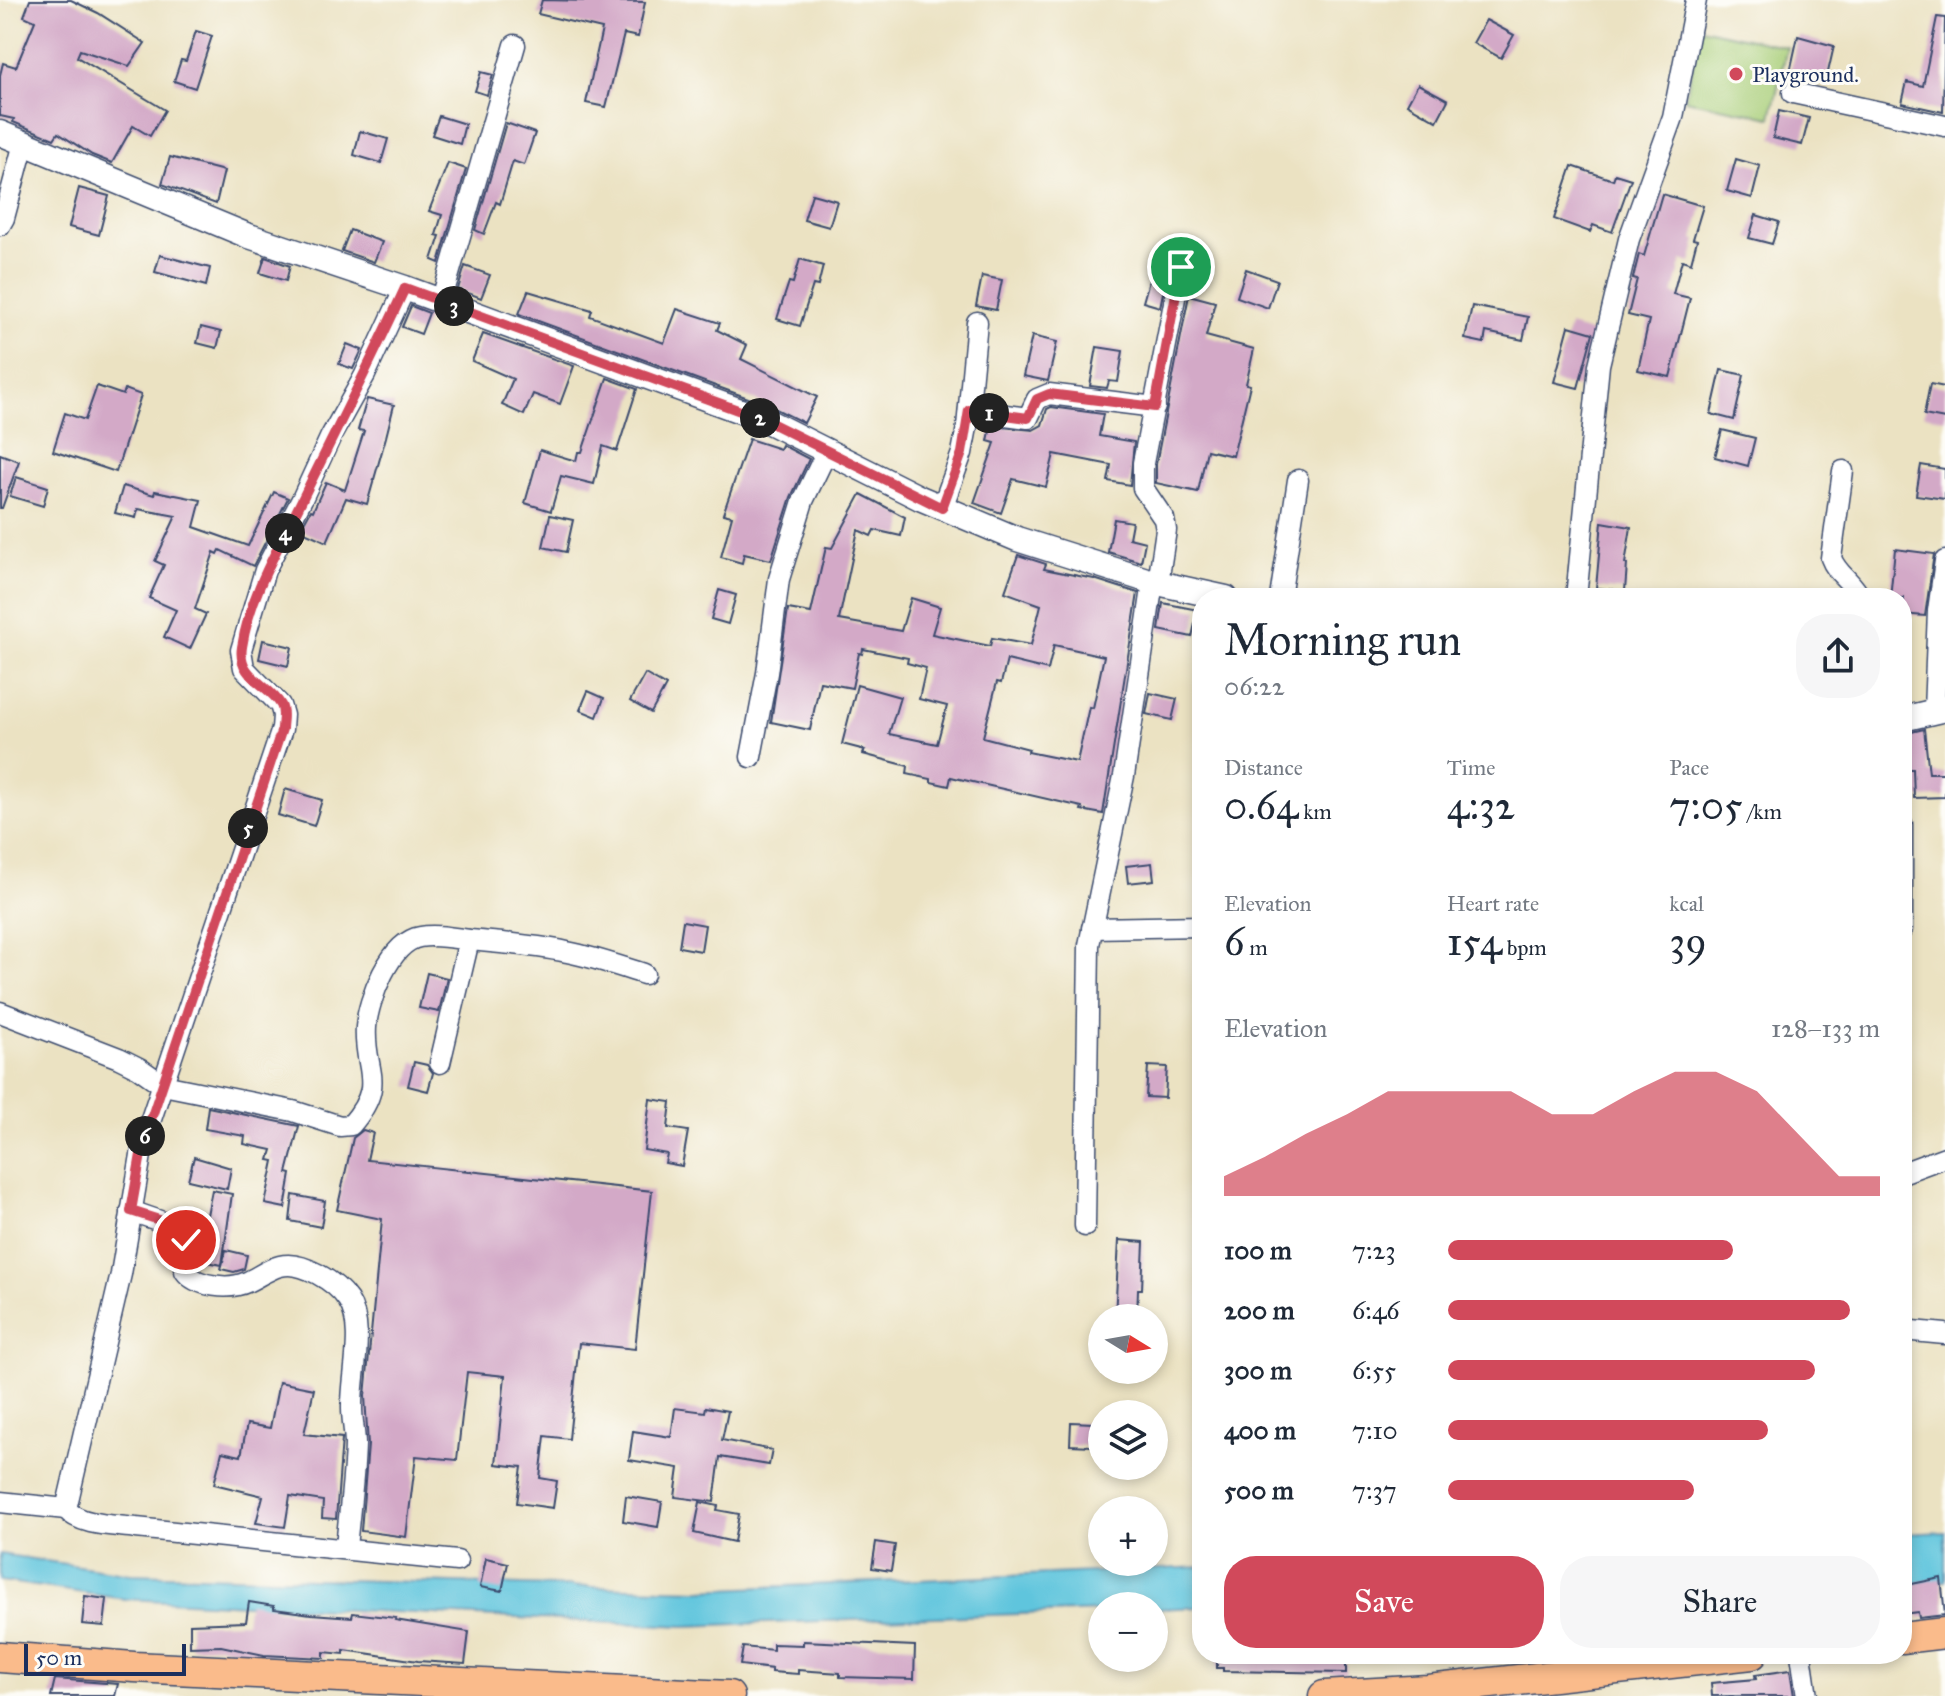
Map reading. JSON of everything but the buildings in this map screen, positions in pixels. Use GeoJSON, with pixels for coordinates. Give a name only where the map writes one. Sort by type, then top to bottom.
{"type":"FeatureCollection","features":[{"type":"Feature","properties":{"kind":"main road"},"geometry":{"type":"LineString","coordinates":[[1912,1637],[1945,1633]]}},
{"type":"Feature","properties":{"kind":"main road"},"geometry":{"type":"LineString","coordinates":[[0,1657],[472,1689],[729,1696]]}},
{"type":"Feature","properties":{"kind":"main road"},"geometry":{"type":"LineString","coordinates":[[1324,1696],[1427,1693],[1669,1664]]}},
{"type":"Feature","properties":{"kind":"street"},"geometry":{"type":"LineString","coordinates":[[1577,588],[1599,365],[1629,239],[1673,117],[1696,0]]}},
{"type":"Feature","properties":{"kind":"street"},"geometry":{"type":"LineString","coordinates":[[441,302],[515,45]]}},
{"type":"Feature","properties":{"kind":"street"},"geometry":{"type":"LineString","coordinates":[[1793,93],[1945,126]]}},
{"type":"Feature","properties":{"kind":"street"},"geometry":{"type":"LineString","coordinates":[[0,133],[246,235],[405,288],[765,420],[942,508],[1017,539],[1192,590]]}},
{"type":"Feature","properties":{"kind":"street"},"geometry":{"type":"LineString","coordinates":[[0,225],[24,143]]}},
{"type":"Feature","properties":{"kind":"street"},"geometry":{"type":"LineString","coordinates":[[1085,1226],[1089,945],[1124,776],[1164,549],[1164,519],[1143,488],[1143,463],[1181,267]]}},
{"type":"Feature","properties":{"kind":"street"},"geometry":{"type":"LineString","coordinates":[[66,1509],[121,1274],[143,1143],[282,729],[280,705],[244,668],[241,650],[265,570],[292,521],[331,436],[365,375],[405,288]]}},
{"type":"Feature","properties":{"kind":"street"},"geometry":{"type":"LineString","coordinates":[[942,508],[962,453],[977,322]]}},
{"type":"Feature","properties":{"kind":"street"},"geometry":{"type":"LineString","coordinates":[[969,410],[1028,418],[1037,399],[1049,394],[1155,407]]}},
{"type":"Feature","properties":{"kind":"street"},"geometry":{"type":"LineString","coordinates":[[751,757],[767,673],[779,579],[803,501],[827,451]]}},
{"type":"Feature","properties":{"kind":"street"},"geometry":{"type":"LineString","coordinates":[[1843,471],[1831,558],[1834,567],[1854,588]]}},
{"type":"Feature","properties":{"kind":"street"},"geometry":{"type":"LineString","coordinates":[[1282,588],[1298,480]]}},
{"type":"Feature","properties":{"kind":"street"},"geometry":{"type":"LineString","coordinates":[[1912,717],[1939,710],[1938,611],[1945,561]]}},
{"type":"Feature","properties":{"kind":"street"},"geometry":{"type":"LineString","coordinates":[[1092,928],[1192,926]]}},
{"type":"Feature","properties":{"kind":"street"},"geometry":{"type":"LineString","coordinates":[[0,1012],[119,1058],[163,1085],[293,1111],[340,1126],[351,1125],[369,1098],[372,1082],[366,1035],[367,1012],[381,975],[400,949],[418,937],[569,952],[644,974]]}},
{"type":"Feature","properties":{"kind":"street"},"geometry":{"type":"LineString","coordinates":[[440,1063],[469,940]]}},
{"type":"Feature","properties":{"kind":"street"},"geometry":{"type":"LineString","coordinates":[[1912,1169],[1945,1157]]}},
{"type":"Feature","properties":{"kind":"street"},"geometry":{"type":"LineString","coordinates":[[131,1211],[186,1230],[185,1271],[205,1284],[234,1286],[281,1266],[292,1265],[332,1284],[348,1300],[357,1326],[352,1410],[354,1455],[346,1548]]}},
{"type":"Feature","properties":{"kind":"street"},"geometry":{"type":"LineString","coordinates":[[1912,1331],[1945,1334]]}},
{"type":"Feature","properties":{"kind":"street"},"geometry":{"type":"LineString","coordinates":[[0,1502],[66,1509],[72,1516],[84,1520],[136,1528],[457,1561]]}},
{"type":"Feature","properties":{"kind":"street"},"geometry":{"type":"LineString","coordinates":[[1802,1664],[1807,1696]]}},
{"type":"Feature","properties":{"kind":"green space","name":"Playground."},"geometry":{"type":"Polygon","coordinates":[[[1701,28],[1787,47],[1771,117],[1685,100],[1701,28]]]}},
{"type":"Feature","properties":{"kind":"water"},"geometry":{"type":"Polygon","coordinates":[[[1945,1532],[1945,1581],[1912,1583],[1912,1534],[1945,1532]]]}},
{"type":"Feature","properties":{"kind":"water"},"geometry":{"type":"Polygon","coordinates":[[[0,1554],[131,1574],[699,1590],[1088,1572],[1088,1576],[1168,1576],[1168,1569],[1192,1567],[1192,1607],[1168,1608],[1168,1592],[1088,1592],[1088,1612],[684,1626],[125,1599],[0,1581],[0,1554]]]}},
{"type":"Feature","properties":{"kind":"place","name":"Playground."},"geometry":{"type":"Point","coordinates":[1736,74]}},
{"type":"Feature","properties":{"kind":"route"},"geometry":{"type":"LineString","coordinates":[[186,1240],[186,1230],[181,1227],[131,1211],[143,1143],[282,729],[280,705],[244,668],[241,650],[265,570],[292,521],[331,436],[365,375],[405,288],[765,420],[942,508],[962,453],[969,410],[1028,418],[1037,399],[1049,394],[1155,407],[1181,267]]}}]}
